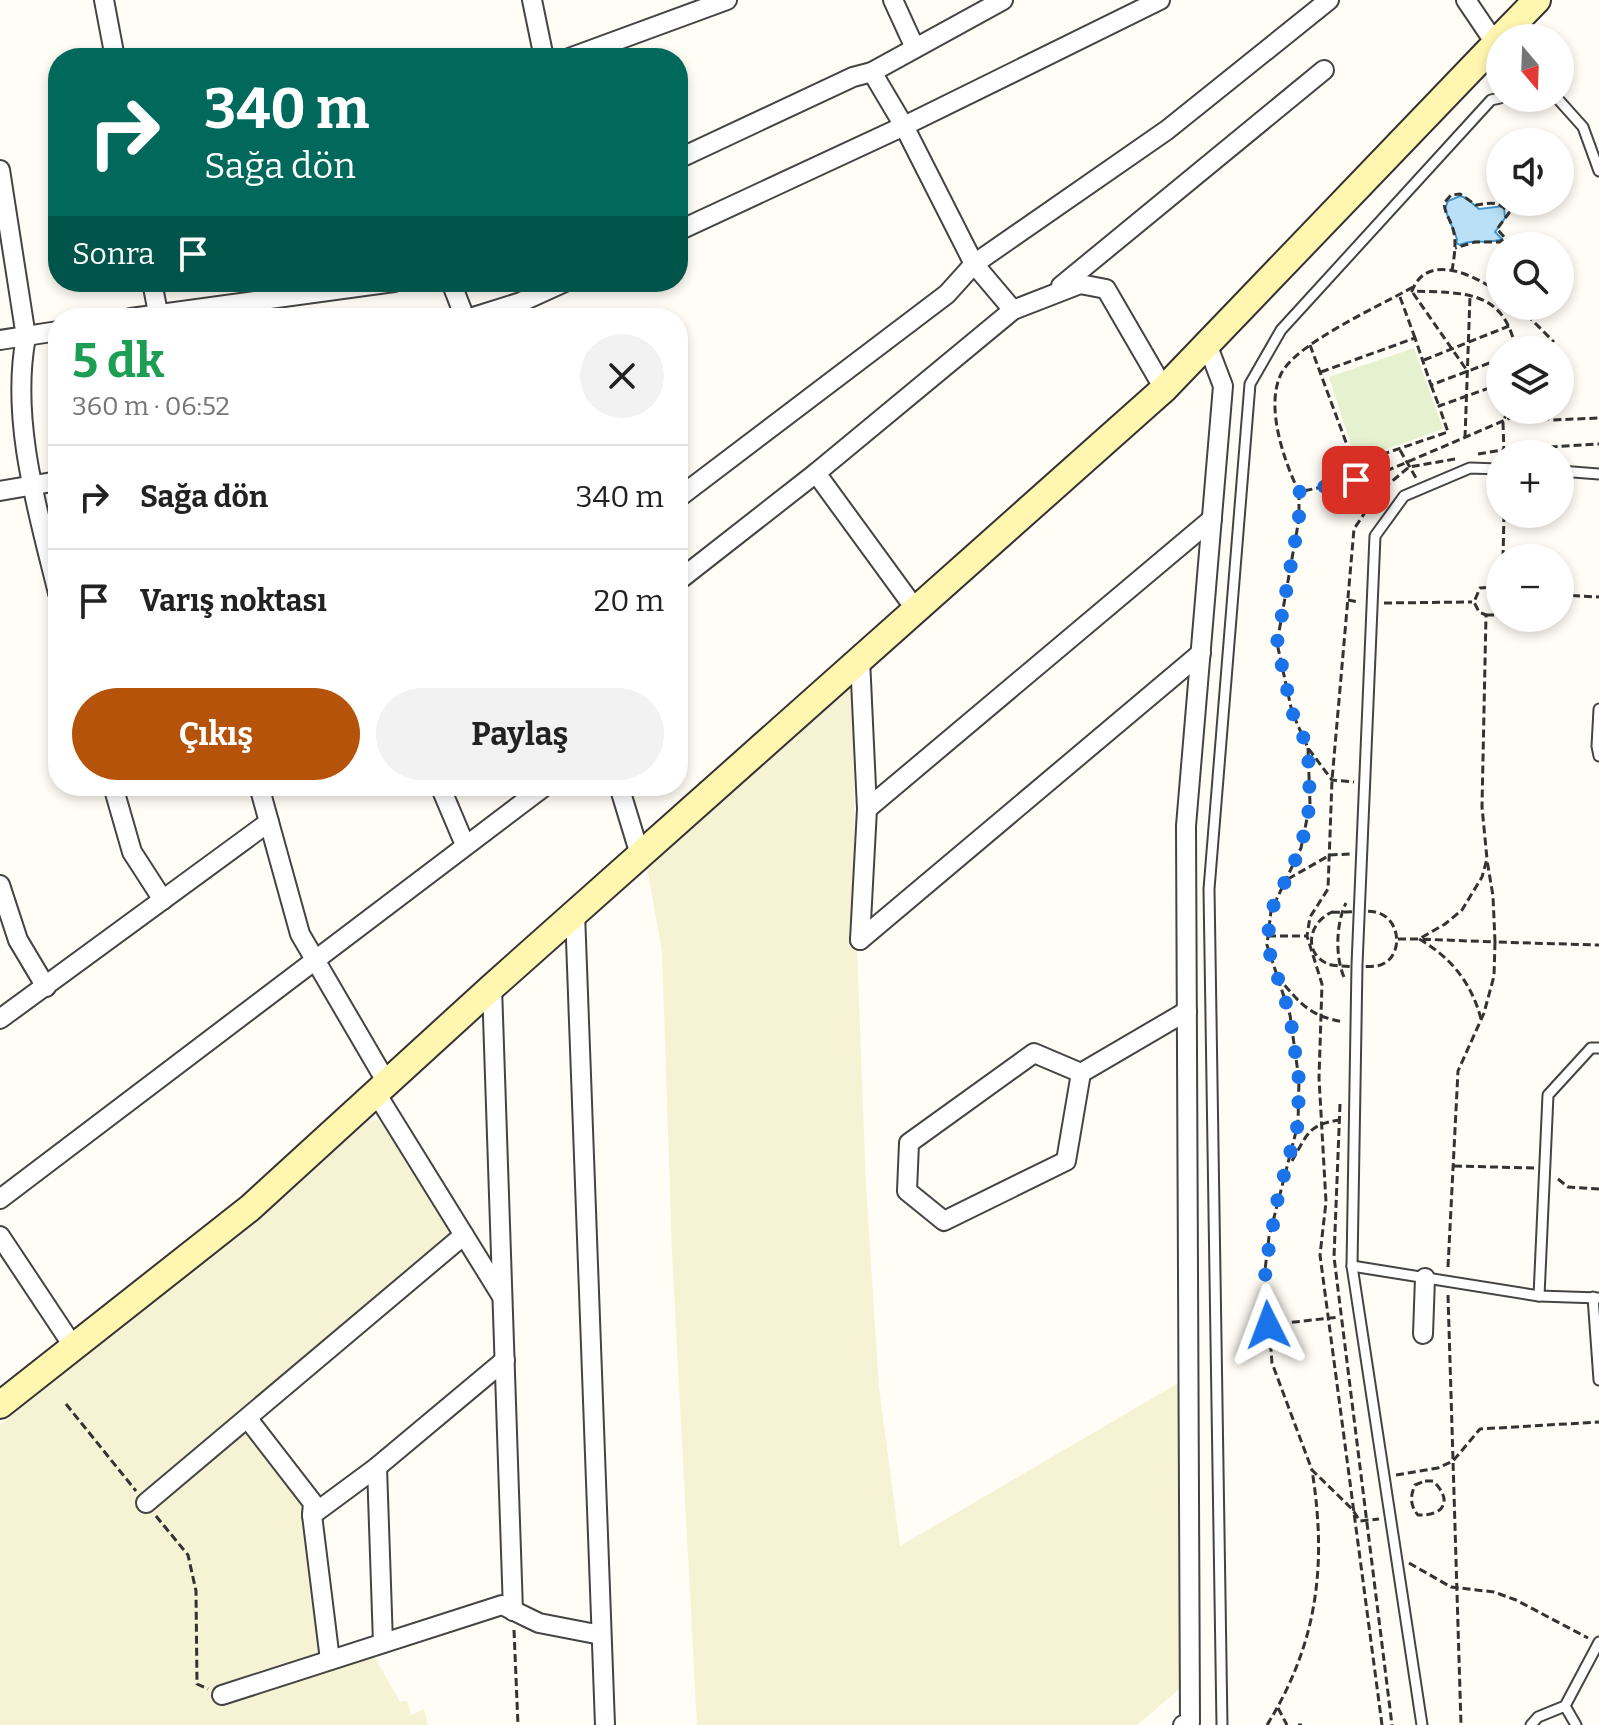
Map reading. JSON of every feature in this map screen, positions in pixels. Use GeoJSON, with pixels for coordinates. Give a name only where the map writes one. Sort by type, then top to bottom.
{"type":"FeatureCollection","features":[{"type":"Feature","properties":{"kind":"main road"},"geometry":{"type":"LineString","coordinates":[[1514,24],[1537,0]]}},
{"type":"Feature","properties":{"kind":"main road"},"geometry":{"type":"LineString","coordinates":[[0,1405],[250,1208],[492,987],[1164,389],[1486,54]]}},
{"type":"Feature","properties":{"kind":"street"},"geometry":{"type":"LineString","coordinates":[[104,0],[113,48]]}},
{"type":"Feature","properties":{"kind":"street"},"geometry":{"type":"LineString","coordinates":[[532,0],[542,48]]}},
{"type":"Feature","properties":{"kind":"street"},"geometry":{"type":"LineString","coordinates":[[596,48],[727,0]]}},
{"type":"Feature","properties":{"kind":"street"},"geometry":{"type":"LineString","coordinates":[[893,0],[915,48]]}},
{"type":"Feature","properties":{"kind":"street"},"geometry":{"type":"LineString","coordinates":[[688,154],[853,77],[872,72],[1003,0]]}},
{"type":"Feature","properties":{"kind":"street"},"geometry":{"type":"LineString","coordinates":[[688,226],[904,126],[1160,0]]}},
{"type":"Feature","properties":{"kind":"street"},"geometry":{"type":"LineString","coordinates":[[688,490],[947,294],[974,264],[1167,130],[1329,0]]}},
{"type":"Feature","properties":{"kind":"street"},"geometry":{"type":"LineString","coordinates":[[1466,0],[1486,24]]}},
{"type":"Feature","properties":{"kind":"street"},"geometry":{"type":"LineString","coordinates":[[1046,297],[1324,70]]}},
{"type":"Feature","properties":{"kind":"street"},"geometry":{"type":"LineString","coordinates":[[872,72],[904,126],[974,264],[1013,310]]}},
{"type":"Feature","properties":{"kind":"street"},"geometry":{"type":"LineString","coordinates":[[0,170],[26,337],[21,392],[31,486],[48,553]]}},
{"type":"Feature","properties":{"kind":"street"},"geometry":{"type":"LineString","coordinates":[[688,573],[816,473],[1013,310],[1046,297],[1080,284],[1106,289],[1164,389]]}},
{"type":"Feature","properties":{"kind":"street"},"geometry":{"type":"LineString","coordinates":[[214,308],[325,292]]}},
{"type":"Feature","properties":{"kind":"street"},"geometry":{"type":"LineString","coordinates":[[527,308],[550,292]]}},
{"type":"Feature","properties":{"kind":"street"},"geometry":{"type":"LineString","coordinates":[[0,340],[48,333]]}},
{"type":"Feature","properties":{"kind":"street"},"geometry":{"type":"LineString","coordinates":[[1183,1725],[1190,1722],[1186,826],[1223,386],[1207,344]]}},
{"type":"Feature","properties":{"kind":"street"},"geometry":{"type":"LineString","coordinates":[[816,473],[916,610]]}},
{"type":"Feature","properties":{"kind":"street"},"geometry":{"type":"LineString","coordinates":[[0,491],[48,483]]}},
{"type":"Feature","properties":{"kind":"street"},"geometry":{"type":"LineString","coordinates":[[867,809],[1212,519]]}},
{"type":"Feature","properties":{"kind":"street"},"geometry":{"type":"LineString","coordinates":[[860,659],[867,809],[860,940],[1201,653]]}},
{"type":"Feature","properties":{"kind":"street"},"geometry":{"type":"LineString","coordinates":[[116,796],[132,852],[163,900]]}},
{"type":"Feature","properties":{"kind":"street"},"geometry":{"type":"LineString","coordinates":[[262,796],[300,934],[382,1088],[503,1298]]}},
{"type":"Feature","properties":{"kind":"street"},"geometry":{"type":"LineString","coordinates":[[444,796],[465,845]]}},
{"type":"Feature","properties":{"kind":"street"},"geometry":{"type":"LineString","coordinates":[[0,1199],[531,796]]}},
{"type":"Feature","properties":{"kind":"street"},"geometry":{"type":"LineString","coordinates":[[622,796],[640,855]]}},
{"type":"Feature","properties":{"kind":"street"},"geometry":{"type":"LineString","coordinates":[[0,1019],[269,822]]}},
{"type":"Feature","properties":{"kind":"street"},"geometry":{"type":"LineString","coordinates":[[0,885],[18,940],[46,987]]}},
{"type":"Feature","properties":{"kind":"street"},"geometry":{"type":"LineString","coordinates":[[575,913],[605,1725]]}},
{"type":"Feature","properties":{"kind":"street"},"geometry":{"type":"LineString","coordinates":[[492,987],[513,1611]]}},
{"type":"Feature","properties":{"kind":"street"},"geometry":{"type":"LineString","coordinates":[[1081,1073],[1187,1011]]}},
{"type":"Feature","properties":{"kind":"street"},"geometry":{"type":"LineString","coordinates":[[1034,1053],[1081,1073],[1066,1161],[944,1221],[907,1191],[909,1143],[1034,1053]]}},
{"type":"Feature","properties":{"kind":"street"},"geometry":{"type":"LineString","coordinates":[[146,1503],[464,1235]]}},
{"type":"Feature","properties":{"kind":"street"},"geometry":{"type":"LineString","coordinates":[[0,1236],[73,1346]]}},
{"type":"Feature","properties":{"kind":"street"},"geometry":{"type":"LineString","coordinates":[[1423,1334],[1425,1278]]}},
{"type":"Feature","properties":{"kind":"street"},"geometry":{"type":"LineString","coordinates":[[312,1515],[377,1467],[505,1360]]}},
{"type":"Feature","properties":{"kind":"street"},"geometry":{"type":"LineString","coordinates":[[248,1419],[313,1503],[330,1660]]}},
{"type":"Feature","properties":{"kind":"street"},"geometry":{"type":"LineString","coordinates":[[377,1467],[383,1643]]}},
{"type":"Feature","properties":{"kind":"street"},"geometry":{"type":"LineString","coordinates":[[222,1695],[502,1605],[539,1623],[601,1635]]}},
{"type":"Feature","properties":{"kind":"lane"},"geometry":{"type":"LineString","coordinates":[[1222,1725],[1209,889],[1250,384],[1281,330],[1486,105]]}},
{"type":"Feature","properties":{"kind":"lane"},"geometry":{"type":"LineString","coordinates":[[1570,112],[1583,127],[1599,171]]}},
{"type":"Feature","properties":{"kind":"lane"},"geometry":{"type":"LineString","coordinates":[[1422,1725],[1352,1266],[1357,965],[1375,536],[1404,496],[1470,468],[1486,469]]}},
{"type":"Feature","properties":{"kind":"lane"},"geometry":{"type":"LineString","coordinates":[[1574,472],[1599,474]]}},
{"type":"Feature","properties":{"kind":"lane"},"geometry":{"type":"LineString","coordinates":[[1599,709],[1599,756]]}},
{"type":"Feature","properties":{"kind":"lane"},"geometry":{"type":"LineString","coordinates":[[1539,1296],[1548,1095],[1591,1048],[1599,1048]]}},
{"type":"Feature","properties":{"kind":"lane"},"geometry":{"type":"LineString","coordinates":[[1352,1266],[1539,1296],[1596,1298],[1599,1380]]}},
{"type":"Feature","properties":{"kind":"lane"},"geometry":{"type":"LineString","coordinates":[[1531,1725],[1538,1717],[1565,1706],[1599,1643]]}},
{"type":"Feature","properties":{"kind":"lane"},"geometry":{"type":"LineString","coordinates":[[1565,1706],[1576,1725]]}},
{"type":"Feature","properties":{"kind":"path"},"geometry":{"type":"LineString","coordinates":[[1452,271],[1455,248],[1453,229],[1445,214],[1444,203],[1451,195],[1460,194],[1476,205],[1497,202],[1504,206],[1509,213],[1497,229],[1505,238],[1500,242],[1475,242],[1455,248]]}},
{"type":"Feature","properties":{"kind":"path"},"geometry":{"type":"LineString","coordinates":[[1413,289],[1416,281],[1435,270],[1452,271],[1486,283]]}},
{"type":"Feature","properties":{"kind":"path"},"geometry":{"type":"LineString","coordinates":[[1413,289],[1468,372]]}},
{"type":"Feature","properties":{"kind":"path"},"geometry":{"type":"LineString","coordinates":[[1365,784],[1332,780],[1308,748],[1292,712],[1277,643],[1299,519],[1299,492],[1287,469],[1278,431],[1275,390],[1289,361],[1310,345],[1413,289],[1480,297],[1496,306],[1512,336]]}},
{"type":"Feature","properties":{"kind":"path"},"geometry":{"type":"LineString","coordinates":[[1310,345],[1354,464],[1448,432],[1399,295]]}},
{"type":"Feature","properties":{"kind":"path"},"geometry":{"type":"LineString","coordinates":[[1465,438],[1470,296]]}},
{"type":"Feature","properties":{"kind":"path"},"geometry":{"type":"LineString","coordinates":[[1532,320],[1548,336]]}},
{"type":"Feature","properties":{"kind":"path"},"geometry":{"type":"LineString","coordinates":[[1423,360],[1509,326]]}},
{"type":"Feature","properties":{"kind":"path"},"geometry":{"type":"LineString","coordinates":[[1320,373],[1415,338]]}},
{"type":"Feature","properties":{"kind":"path"},"geometry":{"type":"LineString","coordinates":[[1431,385],[1486,365]]}},
{"type":"Feature","properties":{"kind":"path"},"geometry":{"type":"LineString","coordinates":[[1439,406],[1486,389]]}},
{"type":"Feature","properties":{"kind":"path"},"geometry":{"type":"LineString","coordinates":[[1574,419],[1599,418]]}},
{"type":"Feature","properties":{"kind":"path"},"geometry":{"type":"LineString","coordinates":[[1299,492],[1377,475],[1498,424]]}},
{"type":"Feature","properties":{"kind":"path"},"geometry":{"type":"LineString","coordinates":[[1399,449],[1421,489]]}},
{"type":"Feature","properties":{"kind":"path"},"geometry":{"type":"LineString","coordinates":[[1461,1725],[1448,1282],[1458,1071],[1481,1019],[1494,976],[1493,896],[1482,807],[1486,615],[1479,612],[1474,602],[1480,588],[1486,588]]}},
{"type":"Feature","properties":{"kind":"path"},"geometry":{"type":"LineString","coordinates":[[1574,596],[1599,597]]}},
{"type":"Feature","properties":{"kind":"path"},"geometry":{"type":"LineString","coordinates":[[1348,600],[1358,602]]}},
{"type":"Feature","properties":{"kind":"path"},"geometry":{"type":"LineString","coordinates":[[1372,604],[1474,602]]}},
{"type":"Feature","properties":{"kind":"path"},"geometry":{"type":"LineString","coordinates":[[1305,1137],[1300,1135],[1298,1124],[1299,1080],[1290,1015],[1267,945],[1271,911],[1301,848],[1310,804],[1308,748]]}},
{"type":"Feature","properties":{"kind":"path"},"geometry":{"type":"LineString","coordinates":[[1288,879],[1330,855],[1350,854]]}},
{"type":"Feature","properties":{"kind":"path"},"geometry":{"type":"LineString","coordinates":[[1419,939],[1462,910],[1482,877],[1487,859]]}},
{"type":"Feature","properties":{"kind":"path"},"geometry":{"type":"LineString","coordinates":[[1268,936],[1312,936]]}},
{"type":"Feature","properties":{"kind":"path"},"geometry":{"type":"LineString","coordinates":[[1398,939],[1599,945]]}},
{"type":"Feature","properties":{"kind":"path"},"geometry":{"type":"LineString","coordinates":[[1419,939],[1431,945],[1461,974],[1472,992],[1481,1019]]}},
{"type":"Feature","properties":{"kind":"path"},"geometry":{"type":"LineString","coordinates":[[1276,975],[1304,1008],[1322,1018],[1344,1022]]}},
{"type":"Feature","properties":{"kind":"path"},"geometry":{"type":"LineString","coordinates":[[1288,1166],[1311,1128],[1321,1122],[1340,1120]]}},
{"type":"Feature","properties":{"kind":"path"},"geometry":{"type":"LineString","coordinates":[[1267,1725],[1278,1708],[1305,1646],[1319,1585],[1319,1514],[1312,1470],[1272,1363],[1265,1270],[1278,1197],[1298,1124]]}},
{"type":"Feature","properties":{"kind":"path"},"geometry":{"type":"LineString","coordinates":[[1454,1166],[1544,1169],[1568,1187],[1599,1189]]}},
{"type":"Feature","properties":{"kind":"path"},"geometry":{"type":"LineString","coordinates":[[1268,1325],[1360,1315]]}},
{"type":"Feature","properties":{"kind":"path"},"geometry":{"type":"LineString","coordinates":[[66,1404],[188,1555],[196,1591],[197,1684],[222,1695]]}},
{"type":"Feature","properties":{"kind":"path"},"geometry":{"type":"LineString","coordinates":[[1384,1477],[1438,1468],[1453,1461],[1480,1429],[1599,1422]]}},
{"type":"Feature","properties":{"kind":"path"},"geometry":{"type":"LineString","coordinates":[[1312,1470],[1360,1521],[1390,1519]]}},
{"type":"Feature","properties":{"kind":"path"},"geometry":{"type":"LineString","coordinates":[[1425,1481],[1433,1481],[1442,1489],[1445,1499],[1442,1509],[1424,1516],[1415,1512],[1411,1500],[1415,1485],[1425,1481]]}},
{"type":"Feature","properties":{"kind":"path"},"geometry":{"type":"LineString","coordinates":[[1445,1499],[1455,1498]]}},
{"type":"Feature","properties":{"kind":"path"},"geometry":{"type":"LineString","coordinates":[[1396,1556],[1457,1588],[1494,1592],[1516,1600],[1599,1643]]}},
{"type":"Feature","properties":{"kind":"path"},"geometry":{"type":"LineString","coordinates":[[513,1611],[518,1725]]}},
{"type":"Feature","properties":{"kind":"path"},"geometry":{"type":"LineString","coordinates":[[1375,1669],[1384,1666]]}},
{"type":"Feature","properties":{"kind":"path"},"geometry":{"type":"LineString","coordinates":[[1278,1708],[1287,1725]]}},
{"type":"Feature","properties":{"kind":"shaded area"},"geometry":{"type":"Polygon","coordinates":[[[853,678],[855,896],[866,1187],[879,1388],[900,1546],[1192,1375],[1190,1680],[1137,1725],[697,1725],[672,1253],[662,951],[646,862],[853,678]]]}},
{"type":"Feature","properties":{"kind":"shaded area"},"geometry":{"type":"Polygon","coordinates":[[[366,1120],[385,1121],[450,1233],[448,1241],[242,1417],[305,1501],[331,1649],[338,1667],[374,1656],[400,1702],[407,1701],[411,1715],[424,1709],[428,1725],[0,1725],[0,1425],[366,1120]]]}},
{"type":"Feature","properties":{"kind":"green space"},"geometry":{"type":"Polygon","coordinates":[[[1414,348],[1443,429],[1356,460],[1329,377],[1414,348]]]}},
{"type":"Feature","properties":{"kind":"water"},"geometry":{"type":"Polygon","coordinates":[[[1460,196],[1479,209],[1486,208],[1486,216],[1505,218],[1495,232],[1486,232],[1486,241],[1460,245],[1456,243],[1445,209],[1448,201],[1460,196]]]}},
{"type":"Feature","properties":{"kind":"route"},"geometry":{"type":"LineString","coordinates":[[1268,1325],[1265,1270],[1269,1237],[1298,1124],[1299,1080],[1290,1015],[1267,945],[1271,911],[1301,848],[1310,804],[1308,748],[1292,712],[1277,643],[1299,519],[1299,492],[1356,480]]}}]}
